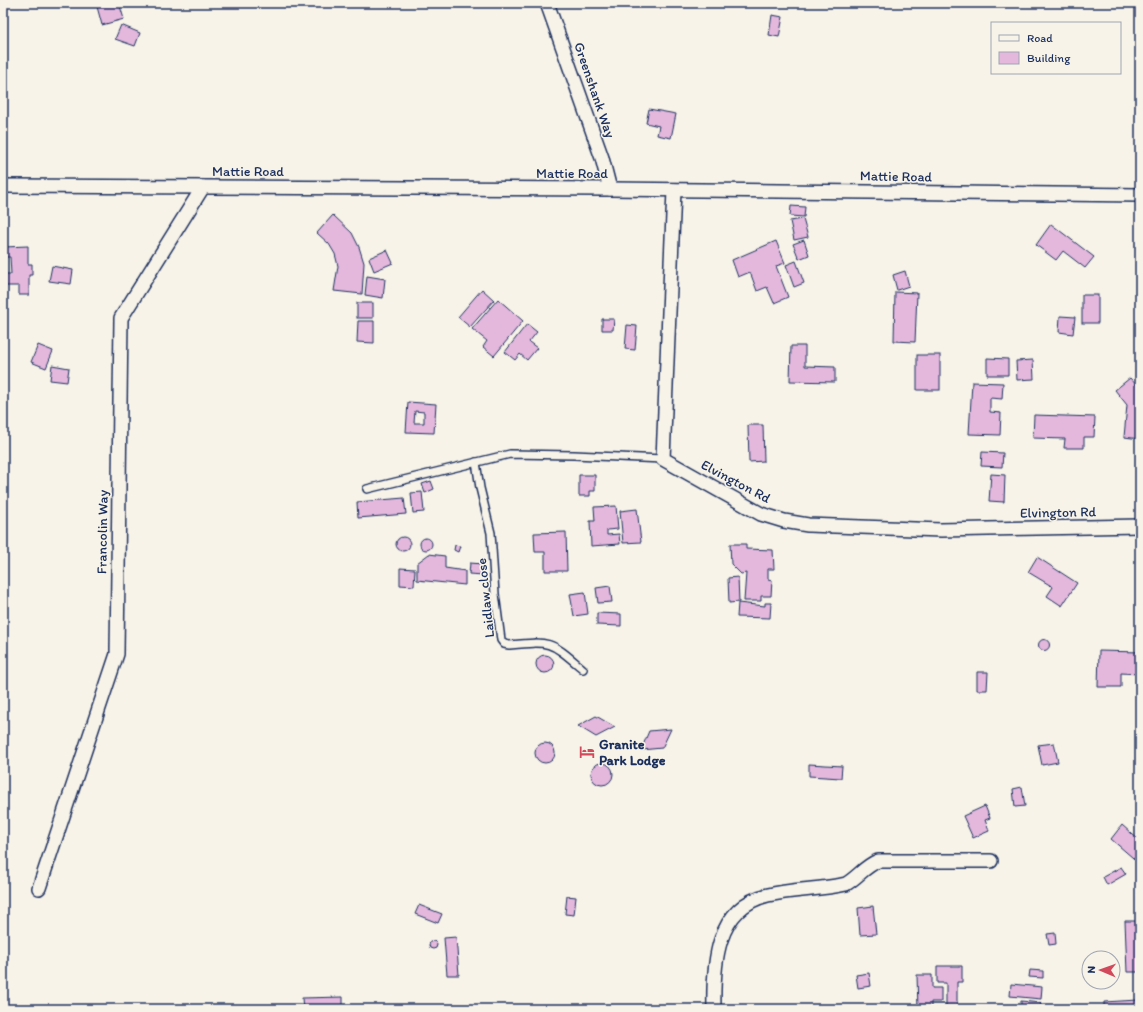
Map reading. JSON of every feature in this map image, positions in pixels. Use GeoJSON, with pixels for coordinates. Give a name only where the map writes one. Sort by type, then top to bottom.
{"type":"FeatureCollection","features":[{"type":"Feature","properties":{"kind":"street","name":"Greenshank Way"},"geometry":{"type":"LineString","coordinates":[[547,3],[602,158],[610,189]]}},
{"type":"Feature","properties":{"kind":"street","name":"Mattie Road"},"geometry":{"type":"LineString","coordinates":[[3,186],[610,189],[1140,195]]}},
{"type":"Feature","properties":{"kind":"street","name":"Francolin Way"},"geometry":{"type":"LineString","coordinates":[[39,888],[117,654],[121,318],[203,187]]}},
{"type":"Feature","properties":{"kind":"street"},"geometry":{"type":"LineString","coordinates":[[662,460],[674,190]]}},
{"type":"Feature","properties":{"kind":"street","name":"Elvington Rd"},"geometry":{"type":"LineString","coordinates":[[662,460],[761,514],[784,521],[802,524],[940,530],[1140,526]]}},
{"type":"Feature","properties":{"kind":"street"},"geometry":{"type":"LineString","coordinates":[[714,1009],[714,978],[717,952],[723,934],[733,916],[750,902],[767,895],[846,884],[857,877],[869,865],[878,861],[991,861]]}},
{"type":"Feature","properties":{"kind":"lane"},"geometry":{"type":"LineString","coordinates":[[367,489],[510,454],[662,460]]}},
{"type":"Feature","properties":{"kind":"lane","name":"Laidlaw close"},"geometry":{"type":"LineString","coordinates":[[476,462],[480,488],[491,533],[495,594],[501,640],[504,644],[509,645],[548,643],[560,649],[584,668]]}},
{"type":"Feature","properties":{"kind":"building"},"geometry":{"type":"Polygon","coordinates":[[[96,3],[119,3],[124,19],[102,25],[96,3]]]}},
{"type":"Feature","properties":{"kind":"building"},"geometry":{"type":"Polygon","coordinates":[[[772,15],[783,17],[779,37],[769,35],[772,15]]]}},
{"type":"Feature","properties":{"kind":"building"},"geometry":{"type":"Polygon","coordinates":[[[121,25],[140,33],[135,46],[115,39],[121,25]]]}},
{"type":"Feature","properties":{"kind":"building"},"geometry":{"type":"Polygon","coordinates":[[[649,109],[676,114],[671,138],[657,135],[659,126],[646,123],[649,109]]]}},
{"type":"Feature","properties":{"kind":"building"},"geometry":{"type":"Polygon","coordinates":[[[791,206],[805,207],[804,217],[790,216],[791,206]]]}},
{"type":"Feature","properties":{"kind":"building"},"geometry":{"type":"Polygon","coordinates":[[[333,215],[352,233],[359,247],[364,263],[362,294],[334,291],[338,266],[335,254],[329,244],[317,233],[333,215]]]}},
{"type":"Feature","properties":{"kind":"building"},"geometry":{"type":"Polygon","coordinates":[[[803,219],[808,237],[794,240],[790,221],[803,219]]]}},
{"type":"Feature","properties":{"kind":"building"},"geometry":{"type":"Polygon","coordinates":[[[1051,224],[1094,257],[1085,268],[1063,251],[1056,260],[1036,245],[1051,224]]]}},
{"type":"Feature","properties":{"kind":"building"},"geometry":{"type":"Polygon","coordinates":[[[804,240],[809,255],[799,259],[793,244],[804,240]]]}},
{"type":"Feature","properties":{"kind":"building"},"geometry":{"type":"Polygon","coordinates":[[[776,241],[785,263],[776,266],[788,297],[774,303],[767,287],[757,291],[750,272],[738,277],[732,260],[776,241]]]}},
{"type":"Feature","properties":{"kind":"building"},"geometry":{"type":"Polygon","coordinates":[[[28,246],[28,264],[32,264],[32,275],[29,275],[29,295],[19,295],[19,286],[3,286],[3,274],[11,274],[10,257],[4,257],[4,247],[28,246]]]}},
{"type":"Feature","properties":{"kind":"building"},"geometry":{"type":"Polygon","coordinates":[[[387,250],[393,263],[374,271],[369,258],[387,250]]]}},
{"type":"Feature","properties":{"kind":"building"},"geometry":{"type":"Polygon","coordinates":[[[796,261],[804,283],[794,287],[786,265],[796,261]]]}},
{"type":"Feature","properties":{"kind":"building"},"geometry":{"type":"Polygon","coordinates":[[[52,266],[73,270],[71,284],[49,281],[52,266]]]}},
{"type":"Feature","properties":{"kind":"building"},"geometry":{"type":"Polygon","coordinates":[[[905,271],[909,286],[897,290],[893,275],[905,271]]]}},
{"type":"Feature","properties":{"kind":"building"},"geometry":{"type":"Polygon","coordinates":[[[367,276],[385,279],[383,298],[365,295],[367,276]]]}},
{"type":"Feature","properties":{"kind":"building"},"geometry":{"type":"Polygon","coordinates":[[[482,289],[494,300],[470,327],[458,317],[482,289]]]}},
{"type":"Feature","properties":{"kind":"building"},"geometry":{"type":"Polygon","coordinates":[[[895,292],[917,293],[915,342],[894,341],[895,292]]]}},
{"type":"Feature","properties":{"kind":"building"},"geometry":{"type":"Polygon","coordinates":[[[1082,295],[1098,295],[1098,323],[1082,323],[1082,295]]]}},
{"type":"Feature","properties":{"kind":"building"},"geometry":{"type":"Polygon","coordinates":[[[498,299],[523,321],[494,356],[483,347],[487,341],[472,329],[498,299]]]}},
{"type":"Feature","properties":{"kind":"building"},"geometry":{"type":"Polygon","coordinates":[[[357,303],[373,303],[373,318],[357,318],[357,303]]]}},
{"type":"Feature","properties":{"kind":"building"},"geometry":{"type":"Polygon","coordinates":[[[1060,316],[1075,317],[1073,334],[1059,332],[1060,316]]]}},
{"type":"Feature","properties":{"kind":"building"},"geometry":{"type":"Polygon","coordinates":[[[602,319],[614,319],[613,330],[602,330],[602,319]]]}},
{"type":"Feature","properties":{"kind":"building"},"geometry":{"type":"Polygon","coordinates":[[[358,321],[374,321],[374,343],[357,342],[358,321]]]}},
{"type":"Feature","properties":{"kind":"building"},"geometry":{"type":"Polygon","coordinates":[[[527,324],[537,332],[529,342],[537,348],[527,360],[520,354],[515,360],[505,352],[527,324]]]}},
{"type":"Feature","properties":{"kind":"building"},"geometry":{"type":"Polygon","coordinates":[[[627,325],[637,326],[635,350],[625,349],[627,325]]]}},
{"type":"Feature","properties":{"kind":"building"},"geometry":{"type":"Polygon","coordinates":[[[38,345],[53,351],[46,368],[31,362],[38,345]]]}},
{"type":"Feature","properties":{"kind":"building"},"geometry":{"type":"Polygon","coordinates":[[[791,346],[805,346],[805,366],[835,367],[835,382],[790,381],[791,346]]]}},
{"type":"Feature","properties":{"kind":"building"},"geometry":{"type":"Polygon","coordinates":[[[917,355],[940,355],[940,390],[917,390],[917,355]]]}},
{"type":"Feature","properties":{"kind":"building"},"geometry":{"type":"Polygon","coordinates":[[[987,358],[1008,359],[1008,375],[987,375],[987,358]]]}},
{"type":"Feature","properties":{"kind":"building"},"geometry":{"type":"Polygon","coordinates":[[[1033,360],[1034,379],[1017,380],[1016,361],[1033,360]]]}},
{"type":"Feature","properties":{"kind":"building"},"geometry":{"type":"Polygon","coordinates":[[[52,365],[69,368],[67,382],[50,380],[52,365]]]}},
{"type":"Feature","properties":{"kind":"building"},"geometry":{"type":"Polygon","coordinates":[[[1130,378],[1140,389],[1140,439],[1124,437],[1127,405],[1115,390],[1130,378]]]}},
{"type":"Feature","properties":{"kind":"building"},"geometry":{"type":"Polygon","coordinates":[[[972,382],[1003,383],[1002,399],[990,398],[990,412],[1001,413],[1000,435],[969,434],[972,382]]]}},
{"type":"Feature","properties":{"kind":"building"},"geometry":{"type":"Polygon","coordinates":[[[408,402],[436,404],[434,433],[406,432],[408,402]],[[415,411],[414,423],[424,423],[424,412],[415,411]]]}},
{"type":"Feature","properties":{"kind":"building"},"geometry":{"type":"Polygon","coordinates":[[[1034,415],[1095,417],[1094,437],[1084,437],[1084,448],[1064,448],[1065,439],[1033,438],[1034,415]]]}},
{"type":"Feature","properties":{"kind":"building"},"geometry":{"type":"Polygon","coordinates":[[[748,425],[763,425],[764,461],[749,462],[748,425]]]}},
{"type":"Feature","properties":{"kind":"building"},"geometry":{"type":"Polygon","coordinates":[[[982,452],[1003,453],[1002,467],[981,466],[982,452]]]}},
{"type":"Feature","properties":{"kind":"building"},"geometry":{"type":"Polygon","coordinates":[[[991,474],[1005,475],[1004,502],[989,501],[991,474]]]}},
{"type":"Feature","properties":{"kind":"building"},"geometry":{"type":"Polygon","coordinates":[[[579,475],[595,475],[595,491],[590,491],[590,496],[579,496],[579,475]]]}},
{"type":"Feature","properties":{"kind":"building"},"geometry":{"type":"Polygon","coordinates":[[[431,481],[434,489],[425,493],[422,484],[431,481]]]}},
{"type":"Feature","properties":{"kind":"building"},"geometry":{"type":"Polygon","coordinates":[[[422,492],[424,512],[413,513],[411,493],[422,492]]]}},
{"type":"Feature","properties":{"kind":"building"},"geometry":{"type":"Polygon","coordinates":[[[404,498],[406,514],[358,518],[357,502],[404,498]]]}},
{"type":"Feature","properties":{"kind":"building"},"geometry":{"type":"Polygon","coordinates":[[[616,506],[618,529],[607,530],[607,535],[619,534],[620,544],[591,546],[590,521],[595,521],[594,507],[616,506]]]}},
{"type":"Feature","properties":{"kind":"building"},"geometry":{"type":"Polygon","coordinates":[[[637,509],[641,542],[623,543],[620,511],[637,509]]]}},
{"type":"Feature","properties":{"kind":"building"},"geometry":{"type":"Polygon","coordinates":[[[566,532],[567,571],[545,571],[545,552],[535,552],[534,533],[566,532]]]}},
{"type":"Feature","properties":{"kind":"building"},"geometry":{"type":"Polygon","coordinates":[[[403,537],[408,539],[410,544],[408,549],[403,551],[398,549],[396,544],[398,539],[403,537]]]}},
{"type":"Feature","properties":{"kind":"building"},"geometry":{"type":"Polygon","coordinates":[[[428,538],[431,539],[431,549],[424,550],[421,549],[420,542],[421,539],[428,538]]]}},
{"type":"Feature","properties":{"kind":"building"},"geometry":{"type":"Polygon","coordinates":[[[730,544],[746,544],[746,549],[773,550],[774,569],[768,569],[768,579],[772,580],[771,596],[761,596],[761,601],[744,601],[746,573],[741,574],[731,564],[730,544]]]}},
{"type":"Feature","properties":{"kind":"building"},"geometry":{"type":"Polygon","coordinates":[[[455,545],[460,546],[458,552],[454,550],[455,545]]]}},
{"type":"Feature","properties":{"kind":"building"},"geometry":{"type":"Polygon","coordinates":[[[429,554],[445,556],[445,568],[465,571],[465,585],[417,580],[417,563],[429,554]]]}},
{"type":"Feature","properties":{"kind":"building"},"geometry":{"type":"Polygon","coordinates":[[[1037,557],[1077,583],[1062,606],[1047,596],[1053,587],[1028,572],[1037,557]]]}},
{"type":"Feature","properties":{"kind":"building"},"geometry":{"type":"Polygon","coordinates":[[[470,563],[483,564],[483,575],[469,574],[470,563]]]}},
{"type":"Feature","properties":{"kind":"building"},"geometry":{"type":"Polygon","coordinates":[[[400,568],[415,569],[414,586],[400,585],[400,568]]]}},
{"type":"Feature","properties":{"kind":"building"},"geometry":{"type":"Polygon","coordinates":[[[738,577],[739,602],[729,603],[728,578],[738,577]]]}},
{"type":"Feature","properties":{"kind":"building"},"geometry":{"type":"Polygon","coordinates":[[[610,586],[612,602],[598,603],[596,588],[610,586]]]}},
{"type":"Feature","properties":{"kind":"building"},"geometry":{"type":"Polygon","coordinates":[[[585,592],[588,614],[574,616],[570,594],[585,592]]]}},
{"type":"Feature","properties":{"kind":"building"},"geometry":{"type":"Polygon","coordinates":[[[738,603],[765,606],[765,603],[771,603],[770,618],[737,617],[738,603]]]}},
{"type":"Feature","properties":{"kind":"building"},"geometry":{"type":"Polygon","coordinates":[[[597,613],[621,614],[621,626],[597,625],[597,613]]]}},
{"type":"Feature","properties":{"kind":"building"},"geometry":{"type":"Polygon","coordinates":[[[1044,639],[1048,641],[1050,645],[1048,649],[1044,651],[1040,649],[1038,645],[1040,641],[1044,639]]]}},
{"type":"Feature","properties":{"kind":"building"},"geometry":{"type":"Polygon","coordinates":[[[1099,651],[1140,652],[1140,709],[1138,708],[1139,674],[1121,673],[1121,687],[1098,687],[1099,651]]]}},
{"type":"Feature","properties":{"kind":"building"},"geometry":{"type":"Polygon","coordinates":[[[541,655],[549,655],[554,660],[552,671],[549,673],[541,673],[536,668],[536,660],[541,655]]]}},
{"type":"Feature","properties":{"kind":"building"},"geometry":{"type":"Polygon","coordinates":[[[977,672],[988,672],[987,690],[977,690],[977,672]]]}},
{"type":"Feature","properties":{"kind":"building"},"geometry":{"type":"Polygon","coordinates":[[[596,716],[615,727],[596,737],[578,726],[596,716]]]}},
{"type":"Feature","properties":{"kind":"building"},"geometry":{"type":"Polygon","coordinates":[[[671,729],[662,748],[641,750],[649,731],[671,729]]]}},
{"type":"Feature","properties":{"kind":"building"},"geometry":{"type":"Polygon","coordinates":[[[545,743],[552,746],[555,753],[552,760],[545,763],[538,760],[535,753],[538,746],[545,743]]]}},
{"type":"Feature","properties":{"kind":"building"},"geometry":{"type":"Polygon","coordinates":[[[1054,743],[1058,762],[1042,765],[1038,745],[1054,743]]]}},
{"type":"Feature","properties":{"kind":"building"},"geometry":{"type":"Polygon","coordinates":[[[602,763],[610,766],[613,774],[610,782],[602,785],[594,782],[591,774],[594,766],[602,763]]]}},
{"type":"Feature","properties":{"kind":"building"},"geometry":{"type":"Polygon","coordinates":[[[809,764],[842,766],[841,778],[809,776],[809,764]]]}},
{"type":"Feature","properties":{"kind":"building"},"geometry":{"type":"Polygon","coordinates":[[[1022,787],[1025,806],[1015,807],[1013,789],[1022,787]]]}},
{"type":"Feature","properties":{"kind":"building"},"geometry":{"type":"Polygon","coordinates":[[[985,806],[990,818],[985,820],[989,831],[973,838],[963,816],[985,806]]]}},
{"type":"Feature","properties":{"kind":"building"},"geometry":{"type":"Polygon","coordinates":[[[1122,825],[1140,841],[1140,864],[1111,839],[1122,825]]]}},
{"type":"Feature","properties":{"kind":"building"},"geometry":{"type":"Polygon","coordinates":[[[1121,867],[1126,874],[1107,885],[1103,877],[1121,867]]]}},
{"type":"Feature","properties":{"kind":"building"},"geometry":{"type":"Polygon","coordinates":[[[567,896],[576,897],[574,915],[565,914],[567,896]]]}},
{"type":"Feature","properties":{"kind":"building"},"geometry":{"type":"Polygon","coordinates":[[[419,905],[442,914],[438,923],[415,914],[419,905]]]}},
{"type":"Feature","properties":{"kind":"building"},"geometry":{"type":"Polygon","coordinates":[[[873,906],[876,934],[860,935],[858,908],[873,906]]]}},
{"type":"Feature","properties":{"kind":"building"},"geometry":{"type":"Polygon","coordinates":[[[1125,921],[1140,921],[1140,972],[1127,972],[1125,921]]]}},
{"type":"Feature","properties":{"kind":"building"},"geometry":{"type":"Polygon","coordinates":[[[1055,933],[1056,944],[1049,945],[1047,934],[1055,933]]]}},
{"type":"Feature","properties":{"kind":"building"},"geometry":{"type":"Polygon","coordinates":[[[456,937],[459,975],[447,975],[444,938],[456,937]]]}},
{"type":"Feature","properties":{"kind":"building"},"geometry":{"type":"Polygon","coordinates":[[[433,941],[436,942],[436,948],[433,949],[430,948],[429,945],[430,942],[433,941]]]}},
{"type":"Feature","properties":{"kind":"building"},"geometry":{"type":"Polygon","coordinates":[[[937,966],[962,966],[962,982],[957,982],[957,1009],[946,1009],[946,983],[937,983],[937,966]]]}},
{"type":"Feature","properties":{"kind":"building"},"geometry":{"type":"Polygon","coordinates":[[[1030,970],[1043,971],[1043,978],[1029,977],[1030,970]]]}},
{"type":"Feature","properties":{"kind":"building"},"geometry":{"type":"Polygon","coordinates":[[[869,973],[871,986],[858,988],[856,975],[869,973]]]}},
{"type":"Feature","properties":{"kind":"building"},"geometry":{"type":"Polygon","coordinates":[[[917,975],[932,975],[932,988],[941,988],[941,1002],[931,1002],[931,1009],[918,1009],[917,975]]]}},
{"type":"Feature","properties":{"kind":"building"},"geometry":{"type":"Polygon","coordinates":[[[1011,984],[1042,987],[1041,999],[1010,996],[1011,984]]]}},
{"type":"Feature","properties":{"kind":"building"},"geometry":{"type":"Polygon","coordinates":[[[343,997],[343,1009],[303,1009],[302,998],[343,997]]]}},
{"type":"Feature","properties":{"kind":"building"},"geometry":{"type":"Polygon","coordinates":[[[1138,1000],[1139,1009],[1104,1009],[1104,1002],[1138,1000]]]}},
{"type":"Feature","properties":{"kind":"building"},"geometry":{"type":"Polygon","coordinates":[[[1021,1001],[1041,1003],[1040,1009],[1021,1009],[1021,1001]]]}},
{"type":"Feature","properties":{"kind":"place","name":"Granite Park Lodge"},"geometry":{"type":"Point","coordinates":[587,752]}}]}
